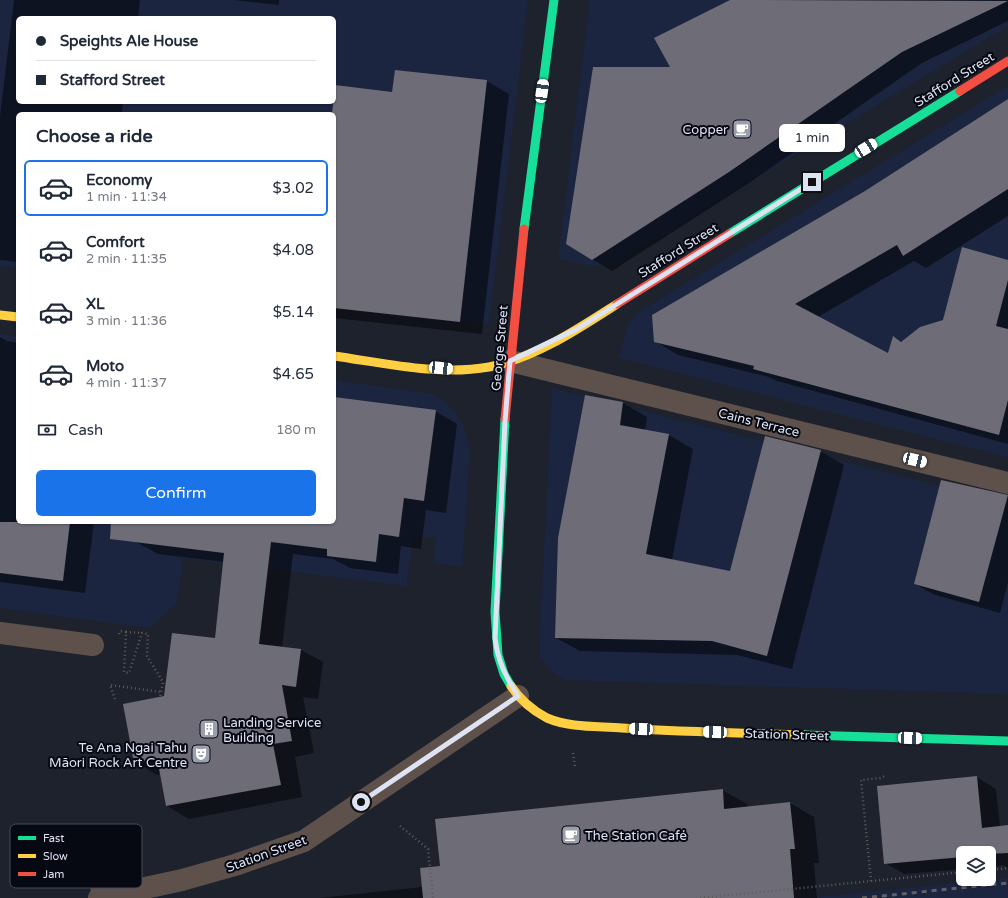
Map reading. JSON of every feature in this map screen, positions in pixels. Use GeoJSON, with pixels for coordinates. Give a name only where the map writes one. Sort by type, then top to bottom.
{"type":"FeatureCollection","features":[{"type":"Feature","properties":{"kind":"street","name":"George Street"},"geometry":{"type":"LineString","coordinates":[[518,696],[504,674],[498,655],[495,638],[505,421],[519,263],[554,0]]}},
{"type":"Feature","properties":{"kind":"street","name":"Stafford Street"},"geometry":{"type":"LineString","coordinates":[[336,356],[456,370],[480,368],[510,361],[577,329],[1008,61]]}},
{"type":"Feature","properties":{"kind":"street"},"geometry":{"type":"LineString","coordinates":[[0,315],[16,317]]}},
{"type":"Feature","properties":{"kind":"street","name":"Cains Terrace"},"geometry":{"type":"LineString","coordinates":[[510,361],[1008,483]]}},
{"type":"Feature","properties":{"kind":"street"},"geometry":{"type":"LineString","coordinates":[[0,633],[93,645]]}},
{"type":"Feature","properties":{"kind":"street","name":"Station Street"},"geometry":{"type":"LineString","coordinates":[[99,898],[182,880],[235,865],[304,841],[518,696],[531,708],[548,718],[574,725],[1008,742]]}},
{"type":"Feature","properties":{"kind":"lane"},"geometry":{"type":"LineString","coordinates":[[97,888],[99,898]]}},
{"type":"Feature","properties":{"kind":"path"},"geometry":{"type":"LineString","coordinates":[[118,637],[120,631],[148,634],[147,656],[163,682],[160,697]]}},
{"type":"Feature","properties":{"kind":"path"},"geometry":{"type":"LineString","coordinates":[[126,632],[124,672],[129,673],[142,633]]}},
{"type":"Feature","properties":{"kind":"path"},"geometry":{"type":"LineString","coordinates":[[115,699],[110,686],[161,692]]}},
{"type":"Feature","properties":{"kind":"path"},"geometry":{"type":"LineString","coordinates":[[572,746],[575,767]]}},
{"type":"Feature","properties":{"kind":"path"},"geometry":{"type":"LineString","coordinates":[[871,881],[861,780],[881,778],[886,775]]}},
{"type":"Feature","properties":{"kind":"path"},"geometry":{"type":"LineString","coordinates":[[400,826],[428,849],[433,898]]}},
{"type":"Feature","properties":{"kind":"path"},"geometry":{"type":"LineString","coordinates":[[996,869],[1008,868]]}},
{"type":"Feature","properties":{"kind":"path"},"geometry":{"type":"LineString","coordinates":[[700,898],[956,873]]}},
{"type":"Feature","properties":{"kind":"shaded area"},"geometry":{"type":"Polygon","coordinates":[[[0,0],[528,0],[489,324],[336,306],[336,112],[16,112],[16,268],[0,266],[0,0]]]}},
{"type":"Feature","properties":{"kind":"shaded area"},"geometry":{"type":"Polygon","coordinates":[[[590,0],[1008,0],[1008,26],[612,265],[588,265],[558,259],[590,0]]]}},
{"type":"Feature","properties":{"kind":"shaded area"},"geometry":{"type":"Polygon","coordinates":[[[1008,86],[1008,457],[619,358],[628,324],[637,313],[1008,86]]]}},
{"type":"Feature","properties":{"kind":"shaded area"},"geometry":{"type":"Polygon","coordinates":[[[0,334],[16,336],[16,524],[336,524],[336,380],[433,394],[453,409],[463,424],[470,449],[462,567],[433,563],[436,538],[413,536],[407,586],[183,558],[177,603],[149,628],[0,608],[0,334]]]}},
{"type":"Feature","properties":{"kind":"shaded area"},"geometry":{"type":"Polygon","coordinates":[[[552,388],[1008,503],[1008,694],[566,680],[553,673],[540,658],[552,388]]]}},
{"type":"Feature","properties":{"kind":"shaded area"},"geometry":{"type":"Polygon","coordinates":[[[1008,878],[1008,898],[807,898],[956,883],[956,886],[996,886],[996,879],[1008,878]]]}},
{"type":"Feature","properties":{"kind":"building"},"geometry":{"type":"Polygon","coordinates":[[[730,0],[1008,1],[902,52],[729,172],[592,260],[566,244],[593,67],[670,67],[654,38],[730,0]]]}},
{"type":"Feature","properties":{"kind":"building"},"geometry":{"type":"Polygon","coordinates":[[[395,70],[487,80],[460,322],[336,308],[336,112],[332,112],[333,104],[336,104],[336,85],[392,92],[395,70]]]}},
{"type":"Feature","properties":{"kind":"building"},"geometry":{"type":"Polygon","coordinates":[[[1008,99],[1008,189],[903,256],[897,245],[795,304],[888,353],[893,336],[901,342],[920,327],[943,320],[962,247],[1008,260],[1008,280],[996,326],[1008,329],[1008,400],[999,435],[753,369],[754,366],[654,342],[652,315],[865,191],[1008,99]]]}},
{"type":"Feature","properties":{"kind":"building"},"geometry":{"type":"Polygon","coordinates":[[[585,395],[623,402],[620,425],[669,434],[646,554],[730,571],[765,436],[821,450],[767,656],[712,641],[555,638],[558,538],[585,395]]]}},
{"type":"Feature","properties":{"kind":"building"},"geometry":{"type":"Polygon","coordinates":[[[336,397],[436,410],[424,501],[404,498],[399,537],[379,534],[376,562],[327,556],[327,549],[271,542],[259,644],[301,649],[296,687],[282,685],[292,741],[273,744],[281,785],[166,806],[157,758],[134,763],[123,704],[164,696],[172,633],[215,638],[224,553],[110,539],[111,524],[336,524],[336,397]]]}},
{"type":"Feature","properties":{"kind":"building"},"geometry":{"type":"Polygon","coordinates":[[[941,480],[1008,495],[979,602],[914,584],[941,480]]]}},
{"type":"Feature","properties":{"kind":"building"},"geometry":{"type":"Polygon","coordinates":[[[0,522],[16,522],[16,524],[70,524],[63,581],[0,573],[0,522]]]}},
{"type":"Feature","properties":{"kind":"building"},"geometry":{"type":"Polygon","coordinates":[[[977,776],[982,828],[1008,825],[1008,853],[996,854],[996,846],[956,846],[956,858],[884,864],[877,786],[977,776]]]}},
{"type":"Feature","properties":{"kind":"building"},"geometry":{"type":"Polygon","coordinates":[[[723,789],[724,809],[790,802],[795,849],[790,849],[794,898],[423,898],[420,868],[440,866],[435,819],[723,789]]]}},
{"type":"Feature","properties":{"kind":"railway"},"geometry":{"type":"LineString","coordinates":[[862,898],[1008,883]]}},
{"type":"Feature","properties":{"kind":"traffic: fast"},"geometry":{"type":"LineString","coordinates":[[524,229],[554,0]]}},
{"type":"Feature","properties":{"kind":"traffic: fast"},"geometry":{"type":"LineString","coordinates":[[729,234],[960,91]]}},
{"type":"Feature","properties":{"kind":"traffic: fast"},"geometry":{"type":"LineString","coordinates":[[505,419],[495,612],[498,655],[504,674],[511,686]]}},
{"type":"Feature","properties":{"kind":"traffic: fast"},"geometry":{"type":"LineString","coordinates":[[805,735],[1008,741]]}},
{"type":"Feature","properties":{"kind":"traffic: slow"},"geometry":{"type":"LineString","coordinates":[[336,356],[411,368],[450,370],[489,367],[523,357],[556,342],[617,304]]}},
{"type":"Feature","properties":{"kind":"traffic: slow"},"geometry":{"type":"LineString","coordinates":[[0,315],[16,317]]}},
{"type":"Feature","properties":{"kind":"traffic: slow"},"geometry":{"type":"LineString","coordinates":[[511,686],[522,700],[536,712],[547,718],[565,724],[668,730],[805,735]]}},
{"type":"Feature","properties":{"kind":"traffic: jam"},"geometry":{"type":"LineString","coordinates":[[960,91],[1008,61]]}},
{"type":"Feature","properties":{"kind":"traffic: jam"},"geometry":{"type":"LineString","coordinates":[[505,419],[524,229]]}},
{"type":"Feature","properties":{"kind":"traffic: jam"},"geometry":{"type":"LineString","coordinates":[[617,304],[729,234]]}},
{"type":"Feature","properties":{"kind":"place","name":"Copper"},"geometry":{"type":"Point","coordinates":[742,129]}},
{"type":"Feature","properties":{"kind":"place","name":"Landing Service Building"},"geometry":{"type":"Point","coordinates":[209,729]}},
{"type":"Feature","properties":{"kind":"place","name":"Te Ana Ngai Tahu Māori Rock Art Centre"},"geometry":{"type":"Point","coordinates":[201,754]}},
{"type":"Feature","properties":{"kind":"place","name":"The Station Café"},"geometry":{"type":"Point","coordinates":[571,835]}},
{"type":"Feature","properties":{"kind":"route"},"geometry":{"type":"LineString","coordinates":[[361,802],[518,696],[504,674],[498,655],[495,638],[505,421],[510,361],[547,345],[577,329],[812,182]]}}]}
